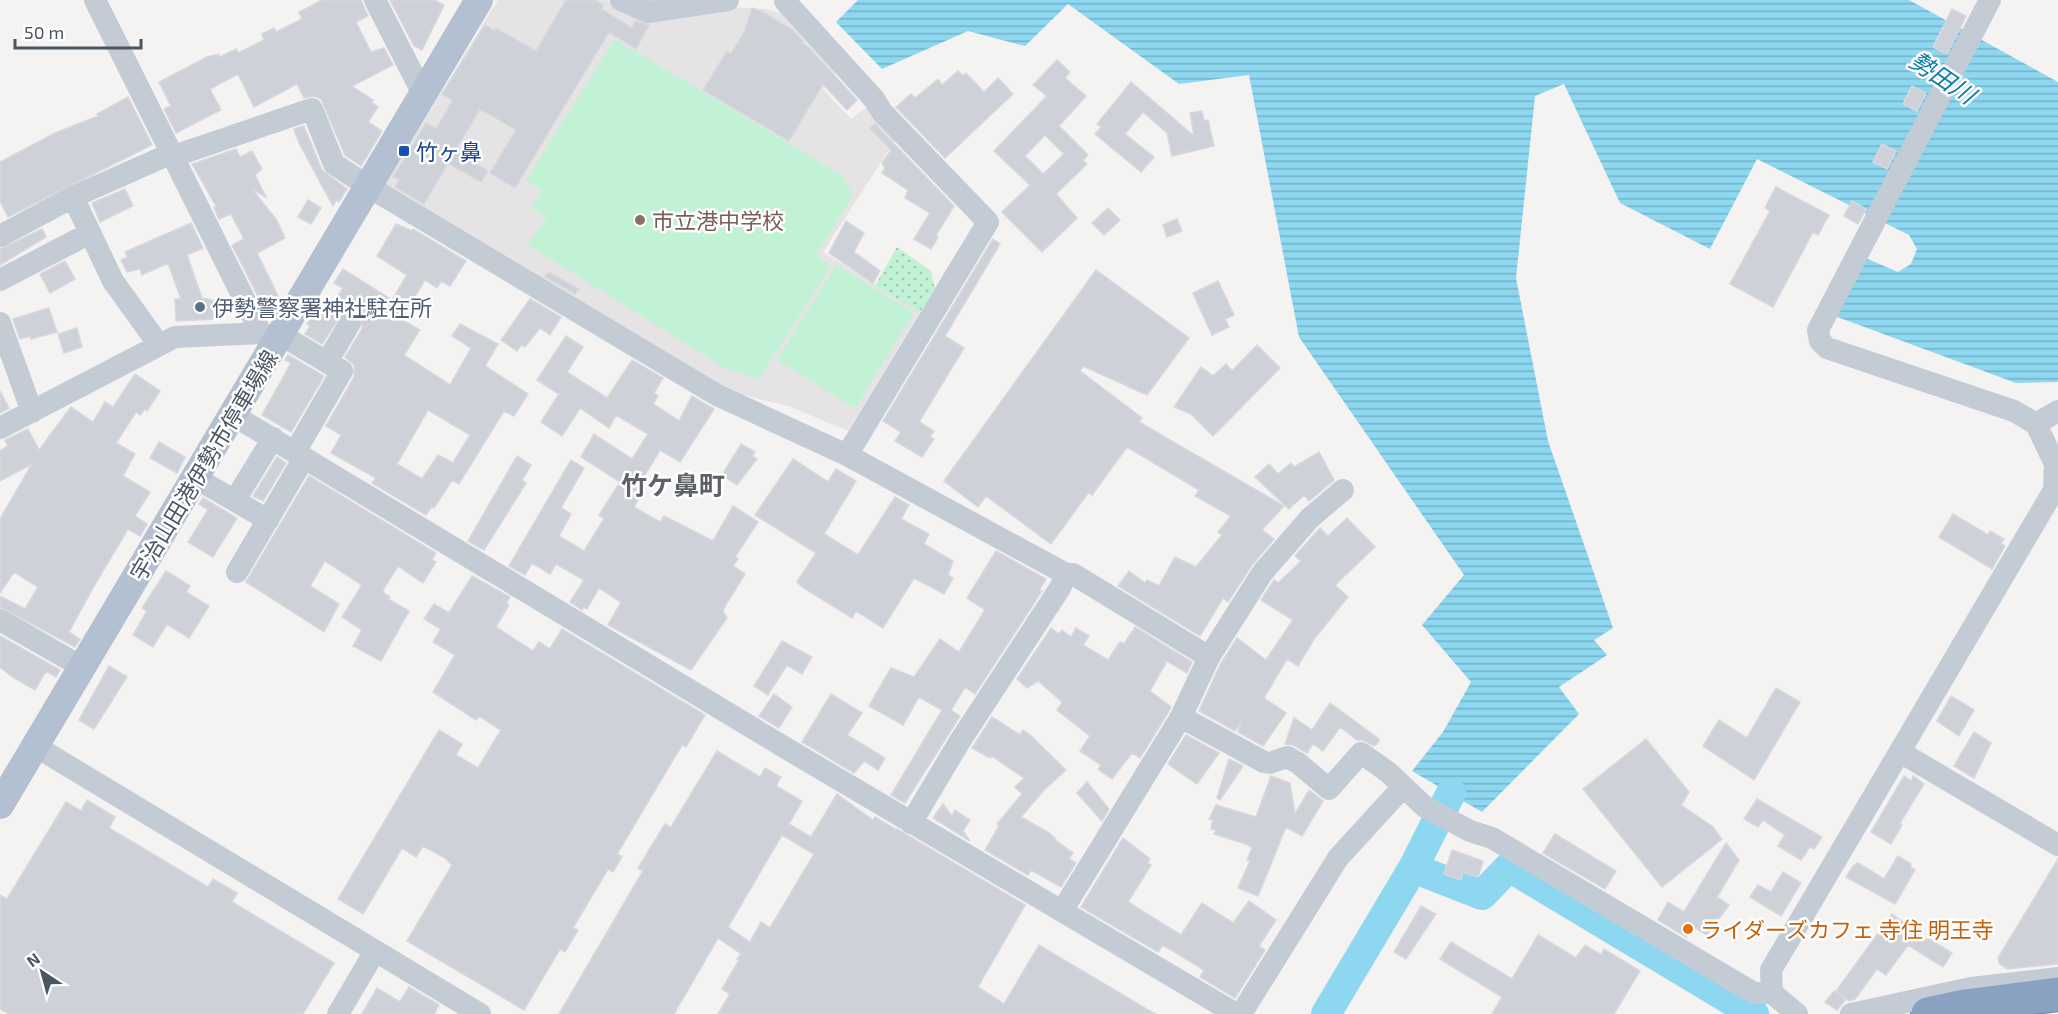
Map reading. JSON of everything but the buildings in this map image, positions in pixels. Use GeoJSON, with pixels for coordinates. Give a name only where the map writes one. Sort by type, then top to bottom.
{"type":"FeatureCollection","features":[{"type":"Feature","properties":{"kind":"highway"},"geometry":{"type":"LineString","coordinates":[[1928,1014],[1965,1006],[2058,994]]}},
{"type":"Feature","properties":{"kind":"main road","name":"宇治山田港伊勢市停車場線"},"geometry":{"type":"LineString","coordinates":[[0,805],[233,415],[273,337],[369,187],[477,2]]}},
{"type":"Feature","properties":{"kind":"street"},"geometry":{"type":"LineString","coordinates":[[94,0],[171,155],[273,337]]}},
{"type":"Feature","properties":{"kind":"street"},"geometry":{"type":"LineString","coordinates":[[375,0],[423,94]]}},
{"type":"Feature","properties":{"kind":"street"},"geometry":{"type":"LineString","coordinates":[[621,0],[648,12],[728,0]]}},
{"type":"Feature","properties":{"kind":"street"},"geometry":{"type":"LineString","coordinates":[[773,0],[786,0],[874,99],[882,112],[988,222],[847,455]]}},
{"type":"Feature","properties":{"kind":"street"},"geometry":{"type":"LineString","coordinates":[[1772,993],[1771,970],[2054,490],[2056,465],[2036,424],[2014,411],[1827,348],[1820,340],[1818,330],[1868,229],[1990,0]]}},
{"type":"Feature","properties":{"kind":"street"},"geometry":{"type":"LineString","coordinates":[[2,231],[73,197],[171,155],[312,109],[329,157],[334,164],[369,187],[717,395],[847,455],[1066,574],[1073,574],[1209,657]]}},
{"type":"Feature","properties":{"kind":"street"},"geometry":{"type":"LineString","coordinates":[[73,197],[113,280],[159,345]]}},
{"type":"Feature","properties":{"kind":"street"},"geometry":{"type":"LineString","coordinates":[[0,280],[90,233]]}},
{"type":"Feature","properties":{"kind":"street"},"geometry":{"type":"LineString","coordinates":[[0,322],[32,412]]}},
{"type":"Feature","properties":{"kind":"street"},"geometry":{"type":"LineString","coordinates":[[327,362],[350,323]]}},
{"type":"Feature","properties":{"kind":"street"},"geometry":{"type":"LineString","coordinates":[[0,428],[175,337],[273,337],[342,370],[268,520],[237,572]]}},
{"type":"Feature","properties":{"kind":"street"},"geometry":{"type":"LineString","coordinates":[[2036,424],[2058,411]]}},
{"type":"Feature","properties":{"kind":"street"},"geometry":{"type":"LineString","coordinates":[[233,415],[911,823],[1236,1014]]}},
{"type":"Feature","properties":{"kind":"street"},"geometry":{"type":"LineString","coordinates":[[235,500],[273,438]]}},
{"type":"Feature","properties":{"kind":"street"},"geometry":{"type":"LineString","coordinates":[[206,484],[268,520]]}},
{"type":"Feature","properties":{"kind":"street"},"geometry":{"type":"LineString","coordinates":[[1062,911],[1180,717],[1209,657],[1263,572],[1310,518],[1343,490]]}},
{"type":"Feature","properties":{"kind":"street"},"geometry":{"type":"LineString","coordinates":[[911,823],[960,741],[1060,588],[1066,574]]}},
{"type":"Feature","properties":{"kind":"street"},"geometry":{"type":"LineString","coordinates":[[0,620],[82,667]]}},
{"type":"Feature","properties":{"kind":"street"},"geometry":{"type":"LineString","coordinates":[[1180,717],[1264,762],[1270,763],[1287,757],[1298,762],[1329,789],[1361,753],[1403,786],[1425,807],[1470,831],[1492,838],[1754,993],[1772,993],[1797,1014]]}},
{"type":"Feature","properties":{"kind":"street"},"geometry":{"type":"LineString","coordinates":[[35,746],[480,1014]]}},
{"type":"Feature","properties":{"kind":"street"},"geometry":{"type":"LineString","coordinates":[[1900,752],[2058,845]]}},
{"type":"Feature","properties":{"kind":"street"},"geometry":{"type":"LineString","coordinates":[[1241,1014],[1338,858],[1403,786]]}},
{"type":"Feature","properties":{"kind":"street"},"geometry":{"type":"LineString","coordinates":[[338,1014],[375,951]]}},
{"type":"Feature","properties":{"kind":"street"},"geometry":{"type":"LineString","coordinates":[[1851,1014],[1971,988],[2058,978]]}},
{"type":"Feature","properties":{"kind":"shaded area","name":"市立港中学校"},"geometry":{"type":"Polygon","coordinates":[[[498,0],[607,0],[630,14],[732,7],[766,9],[789,15],[839,70],[823,89],[851,119],[870,105],[898,136],[823,252],[920,312],[848,431],[791,407],[724,390],[383,188],[498,0]]]}},
{"type":"Feature","properties":{"kind":"green space"},"geometry":{"type":"Polygon","coordinates":[[[615,39],[843,176],[853,196],[816,255],[831,266],[759,379],[725,368],[527,244],[547,218],[531,208],[542,190],[526,180],[615,39]]]}},
{"type":"Feature","properties":{"kind":"green space"},"geometry":{"type":"Polygon","coordinates":[[[897,247],[931,271],[935,288],[920,312],[875,286],[897,247]]]}},
{"type":"Feature","properties":{"kind":"green space"},"geometry":{"type":"Polygon","coordinates":[[[836,265],[914,313],[855,408],[777,360],[836,265]]]}},
{"type":"Feature","properties":{"kind":"water","name":"勢田川"},"geometry":{"type":"Polygon","coordinates":[[[858,0],[1909,0],[2058,82],[2058,382],[2016,383],[1832,315],[1863,257],[1898,272],[1911,264],[1917,249],[1909,235],[1757,159],[1710,249],[1620,203],[1564,84],[1535,96],[1516,278],[1548,441],[1613,628],[1594,640],[1607,655],[1559,687],[1579,714],[1482,812],[1412,771],[1443,732],[1471,682],[1422,625],[1464,575],[1299,337],[1249,75],[1179,84],[1068,4],[1025,46],[968,31],[882,69],[836,22],[858,0]]]}},
{"type":"Feature","properties":{"kind":"waterway"},"geometry":{"type":"LineString","coordinates":[[1451,793],[1413,868],[1482,895],[1509,867],[1754,1014]]}},
{"type":"Feature","properties":{"kind":"waterway"},"geometry":{"type":"LineString","coordinates":[[1326,1014],[1413,868]]}},
{"type":"Feature","properties":{"kind":"place","name":"竹ヶ鼻"},"geometry":{"type":"Point","coordinates":[404,151]}},
{"type":"Feature","properties":{"kind":"place","name":"市立港中学校"},"geometry":{"type":"Point","coordinates":[640,220]}},
{"type":"Feature","properties":{"kind":"place","name":"伊勢警察署神社駐在所"},"geometry":{"type":"Point","coordinates":[200,307]}},
{"type":"Feature","properties":{"kind":"place","name":"ライダーズカフェ 寺住 明王寺"},"geometry":{"type":"Point","coordinates":[1688,929]}},
{"type":"Feature","properties":{"kind":"district","name":"竹ケ鼻町"},"geometry":{"type":"Point","coordinates":[673,484]}}]}
